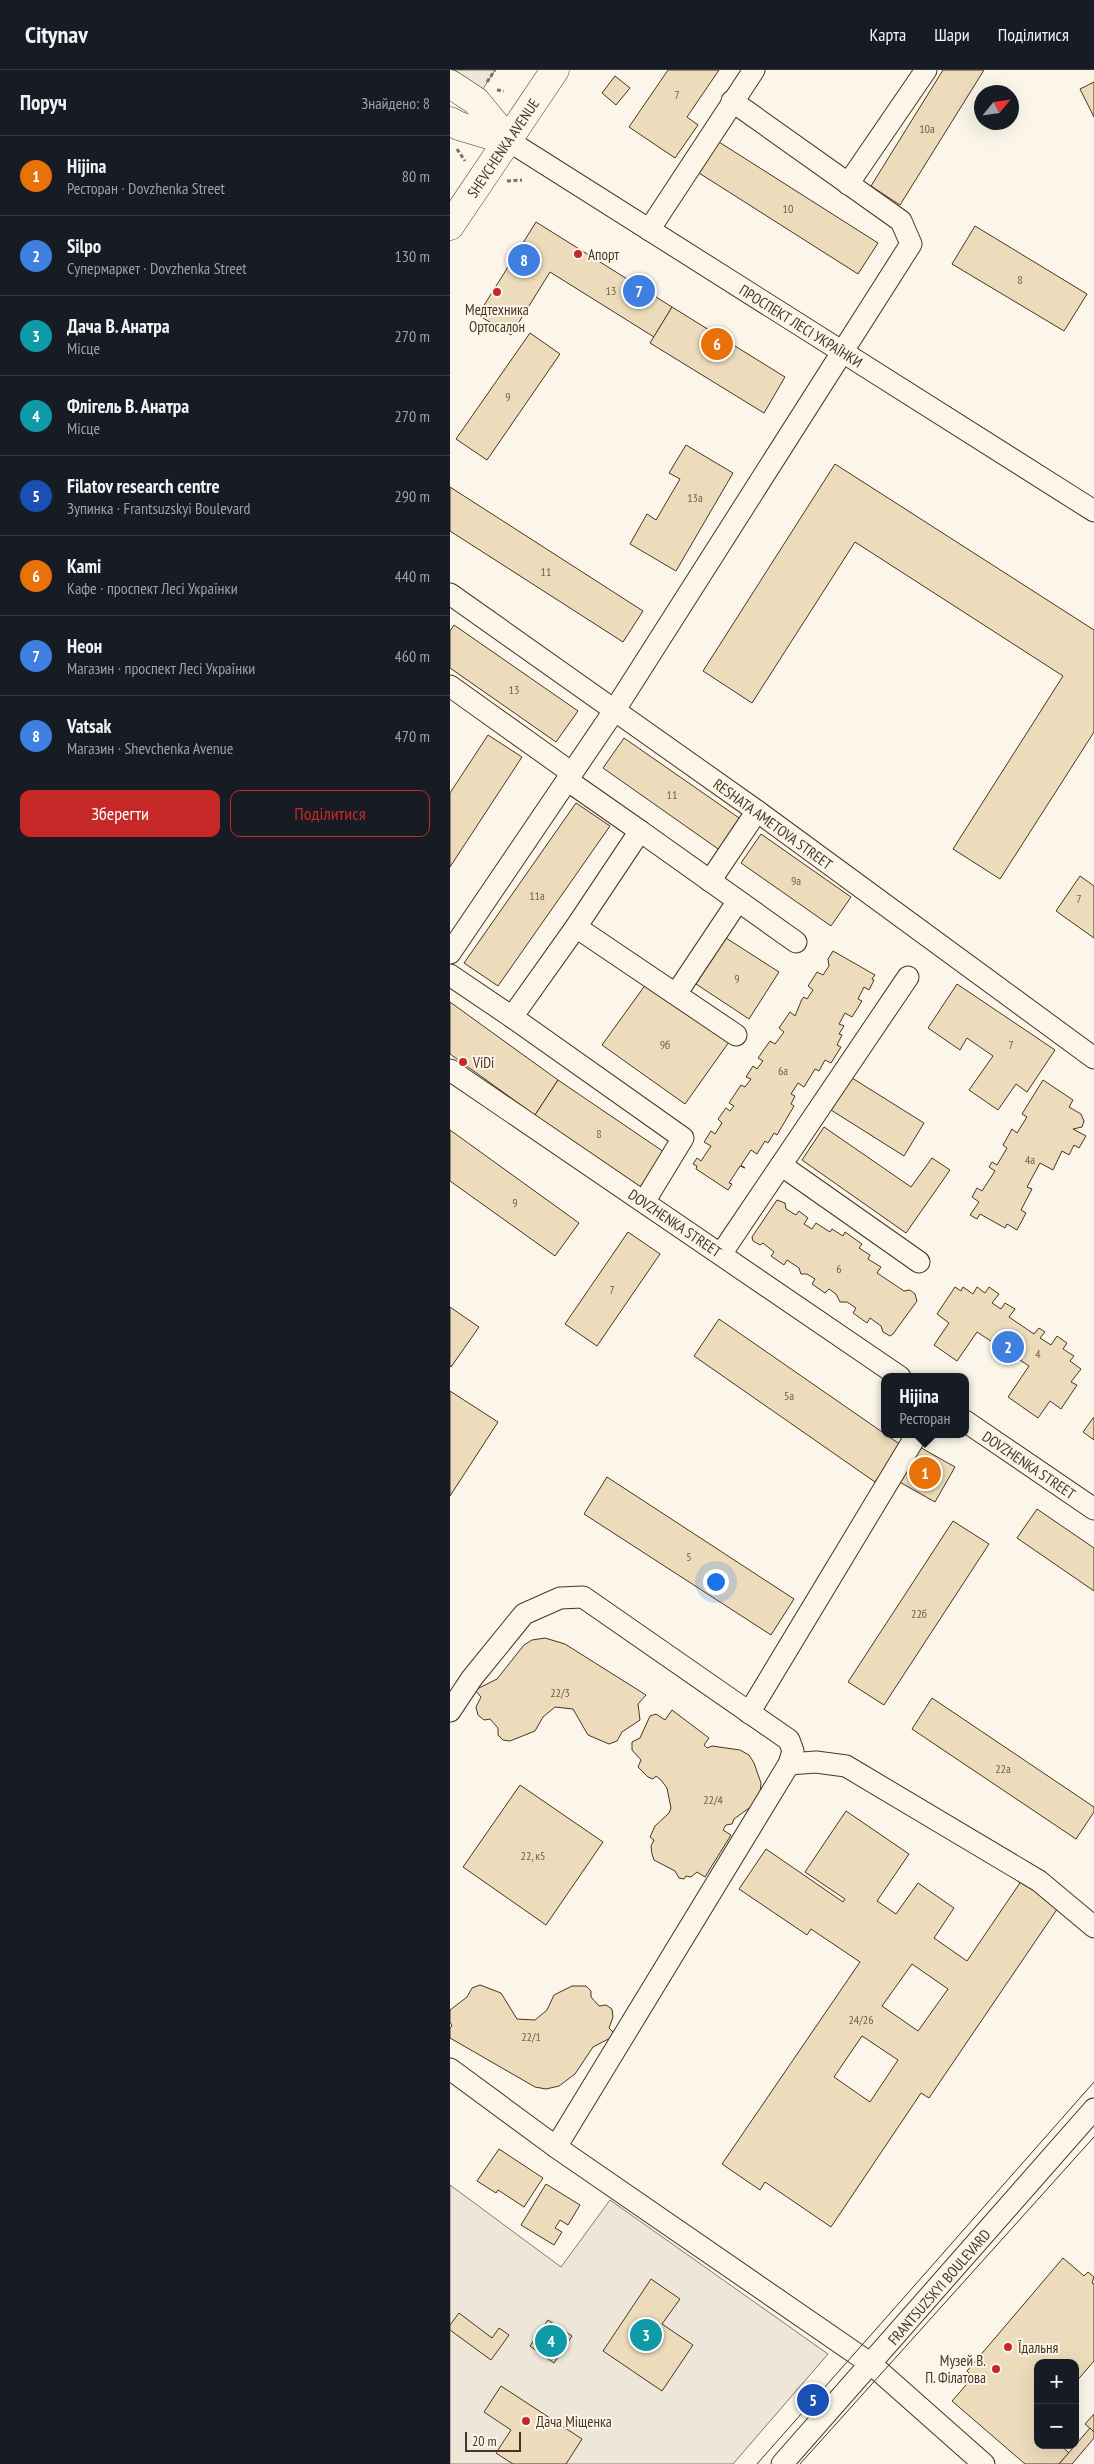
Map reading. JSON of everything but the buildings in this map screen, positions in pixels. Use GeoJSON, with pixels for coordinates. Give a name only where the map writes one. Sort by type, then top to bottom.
{"type":"FeatureCollection","features":[{"type":"Feature","properties":{"kind":"main road","name":"SHEVCHENKA AVENUE"},"geometry":{"type":"LineString","coordinates":[[450,226],[555,70]]}},
{"type":"Feature","properties":{"kind":"main road","name":"ПРОСПЕКТ ЛЕСІ УКРАЇНКИ"},"geometry":{"type":"LineString","coordinates":[[450,84],[476,101],[508,141]]}},
{"type":"Feature","properties":{"kind":"main road","name":"ПРОСПЕКТ ЛЕСІ УКРАЇНКИ"},"geometry":{"type":"LineString","coordinates":[[450,121],[459,126],[508,141]]}},
{"type":"Feature","properties":{"kind":"street"},"geometry":{"type":"LineString","coordinates":[[649,230],[754,70]]}},
{"type":"Feature","properties":{"kind":"street"},"geometry":{"type":"LineString","coordinates":[[848,184],[926,70]]}},
{"type":"Feature","properties":{"kind":"street"},"geometry":{"type":"LineString","coordinates":[[450,953],[614,711],[911,244],[901,220],[732,101]]}},
{"type":"Feature","properties":{"kind":"street","name":"ПРОСПЕКТ ЛЕСІ УКРАЇНКИ"},"geometry":{"type":"LineString","coordinates":[[508,141],[1094,512]]}},
{"type":"Feature","properties":{"kind":"street","name":"RESHATA AMETOVA STREET"},"geometry":{"type":"LineString","coordinates":[[450,594],[757,812],[1094,1058]]}},
{"type":"Feature","properties":{"kind":"street"},"geometry":{"type":"LineString","coordinates":[[450,686],[640,831],[796,942]]}},
{"type":"Feature","properties":{"kind":"street"},"geometry":{"type":"LineString","coordinates":[[710,881],[757,812]]}},
{"type":"Feature","properties":{"kind":"street"},"geometry":{"type":"LineString","coordinates":[[512,1017],[576,927],[640,831]]}},
{"type":"Feature","properties":{"kind":"street"},"geometry":{"type":"LineString","coordinates":[[676,994],[738,901]]}},
{"type":"Feature","properties":{"kind":"street"},"geometry":{"type":"LineString","coordinates":[[576,927],[736,1035]]}},
{"type":"Feature","properties":{"kind":"street"},"geometry":{"type":"LineString","coordinates":[[450,975],[683,1138],[644,1202]]}},
{"type":"Feature","properties":{"kind":"street"},"geometry":{"type":"LineString","coordinates":[[721,1254],[908,977]]}},
{"type":"Feature","properties":{"kind":"street","name":"DOVZHENKA STREET"},"geometry":{"type":"LineString","coordinates":[[450,1070],[894,1373]]}},
{"type":"Feature","properties":{"kind":"street"},"geometry":{"type":"LineString","coordinates":[[781,1165],[919,1262]]}},
{"type":"Feature","properties":{"kind":"street","name":"DOVZHENKA STREET"},"geometry":{"type":"LineString","coordinates":[[969,1424],[1094,1509]]}},
{"type":"Feature","properties":{"kind":"street"},"geometry":{"type":"LineString","coordinates":[[749,1713],[914,1438]]}},
{"type":"Feature","properties":{"kind":"street"},"geometry":{"type":"LineString","coordinates":[[450,1710],[524,1614],[560,1598],[583,1598],[789,1740],[793,1751],[789,1764],[556,2147]]}},
{"type":"Feature","properties":{"kind":"street"},"geometry":{"type":"LineString","coordinates":[[789,1764],[816,1762],[846,1766],[1039,1881],[1094,1927]]}},
{"type":"Feature","properties":{"kind":"street"},"geometry":{"type":"LineString","coordinates":[[450,2069],[556,2147],[871,2364],[984,2464]]}},
{"type":"Feature","properties":{"kind":"street","name":"FRANTSUZSKYI BOULEVARD"},"geometry":{"type":"LineString","coordinates":[[782,2464],[1094,2109]]}},
{"type":"Feature","properties":{"kind":"path"},"geometry":{"type":"LineString","coordinates":[[483,89],[495,70]]}},
{"type":"Feature","properties":{"kind":"shaded area"},"geometry":{"type":"Polygon","coordinates":[[[452,70],[495,70],[483,89],[452,70]]]}},
{"type":"Feature","properties":{"kind":"shaded area"},"geometry":{"type":"Polygon","coordinates":[[[450,2185],[561,2267],[610,2200],[828,2354],[733,2464],[450,2464],[450,2185]]]}},
{"type":"Feature","properties":{"kind":"tram line"},"geometry":{"type":"LineString","coordinates":[[757,2464],[1094,2082]]}},
{"type":"Feature","properties":{"kind":"tram line"},"geometry":{"type":"LineString","coordinates":[[800,2464],[1094,2137]]}},
{"type":"Feature","properties":{"kind":"place","name":"Апорт"},"geometry":{"type":"Point","coordinates":[578,254]}},
{"type":"Feature","properties":{"kind":"place","name":"Vatsak"},"geometry":{"type":"Point","coordinates":[524,260]}},
{"type":"Feature","properties":{"kind":"place","name":"Неон"},"geometry":{"type":"Point","coordinates":[639,291]}},
{"type":"Feature","properties":{"kind":"place","name":"Медтехника Ортосалон"},"geometry":{"type":"Point","coordinates":[497,292]}},
{"type":"Feature","properties":{"kind":"place","name":"Kami"},"geometry":{"type":"Point","coordinates":[717,344]}},
{"type":"Feature","properties":{"kind":"place","name":"ViDi"},"geometry":{"type":"Point","coordinates":[463,1062]}},
{"type":"Feature","properties":{"kind":"place","name":"Silpo"},"geometry":{"type":"Point","coordinates":[1008,1347]}},
{"type":"Feature","properties":{"kind":"place","name":"Hijina"},"geometry":{"type":"Point","coordinates":[925,1473]}},
{"type":"Feature","properties":{"kind":"place","name":"Дача В. Анатра"},"geometry":{"type":"Point","coordinates":[646,2335]}},
{"type":"Feature","properties":{"kind":"place","name":"Флігель В. Анатра"},"geometry":{"type":"Point","coordinates":[551,2341]}},
{"type":"Feature","properties":{"kind":"place","name":"Їдальня"},"geometry":{"type":"Point","coordinates":[1008,2347]}},
{"type":"Feature","properties":{"kind":"place","name":"Музей В. П. Філатова"},"geometry":{"type":"Point","coordinates":[996,2369]}},
{"type":"Feature","properties":{"kind":"place","name":"Filatov research centre"},"geometry":{"type":"Point","coordinates":[813,2400]}},
{"type":"Feature","properties":{"kind":"place","name":"Дача Міщенка"},"geometry":{"type":"Point","coordinates":[526,2421]}}]}
